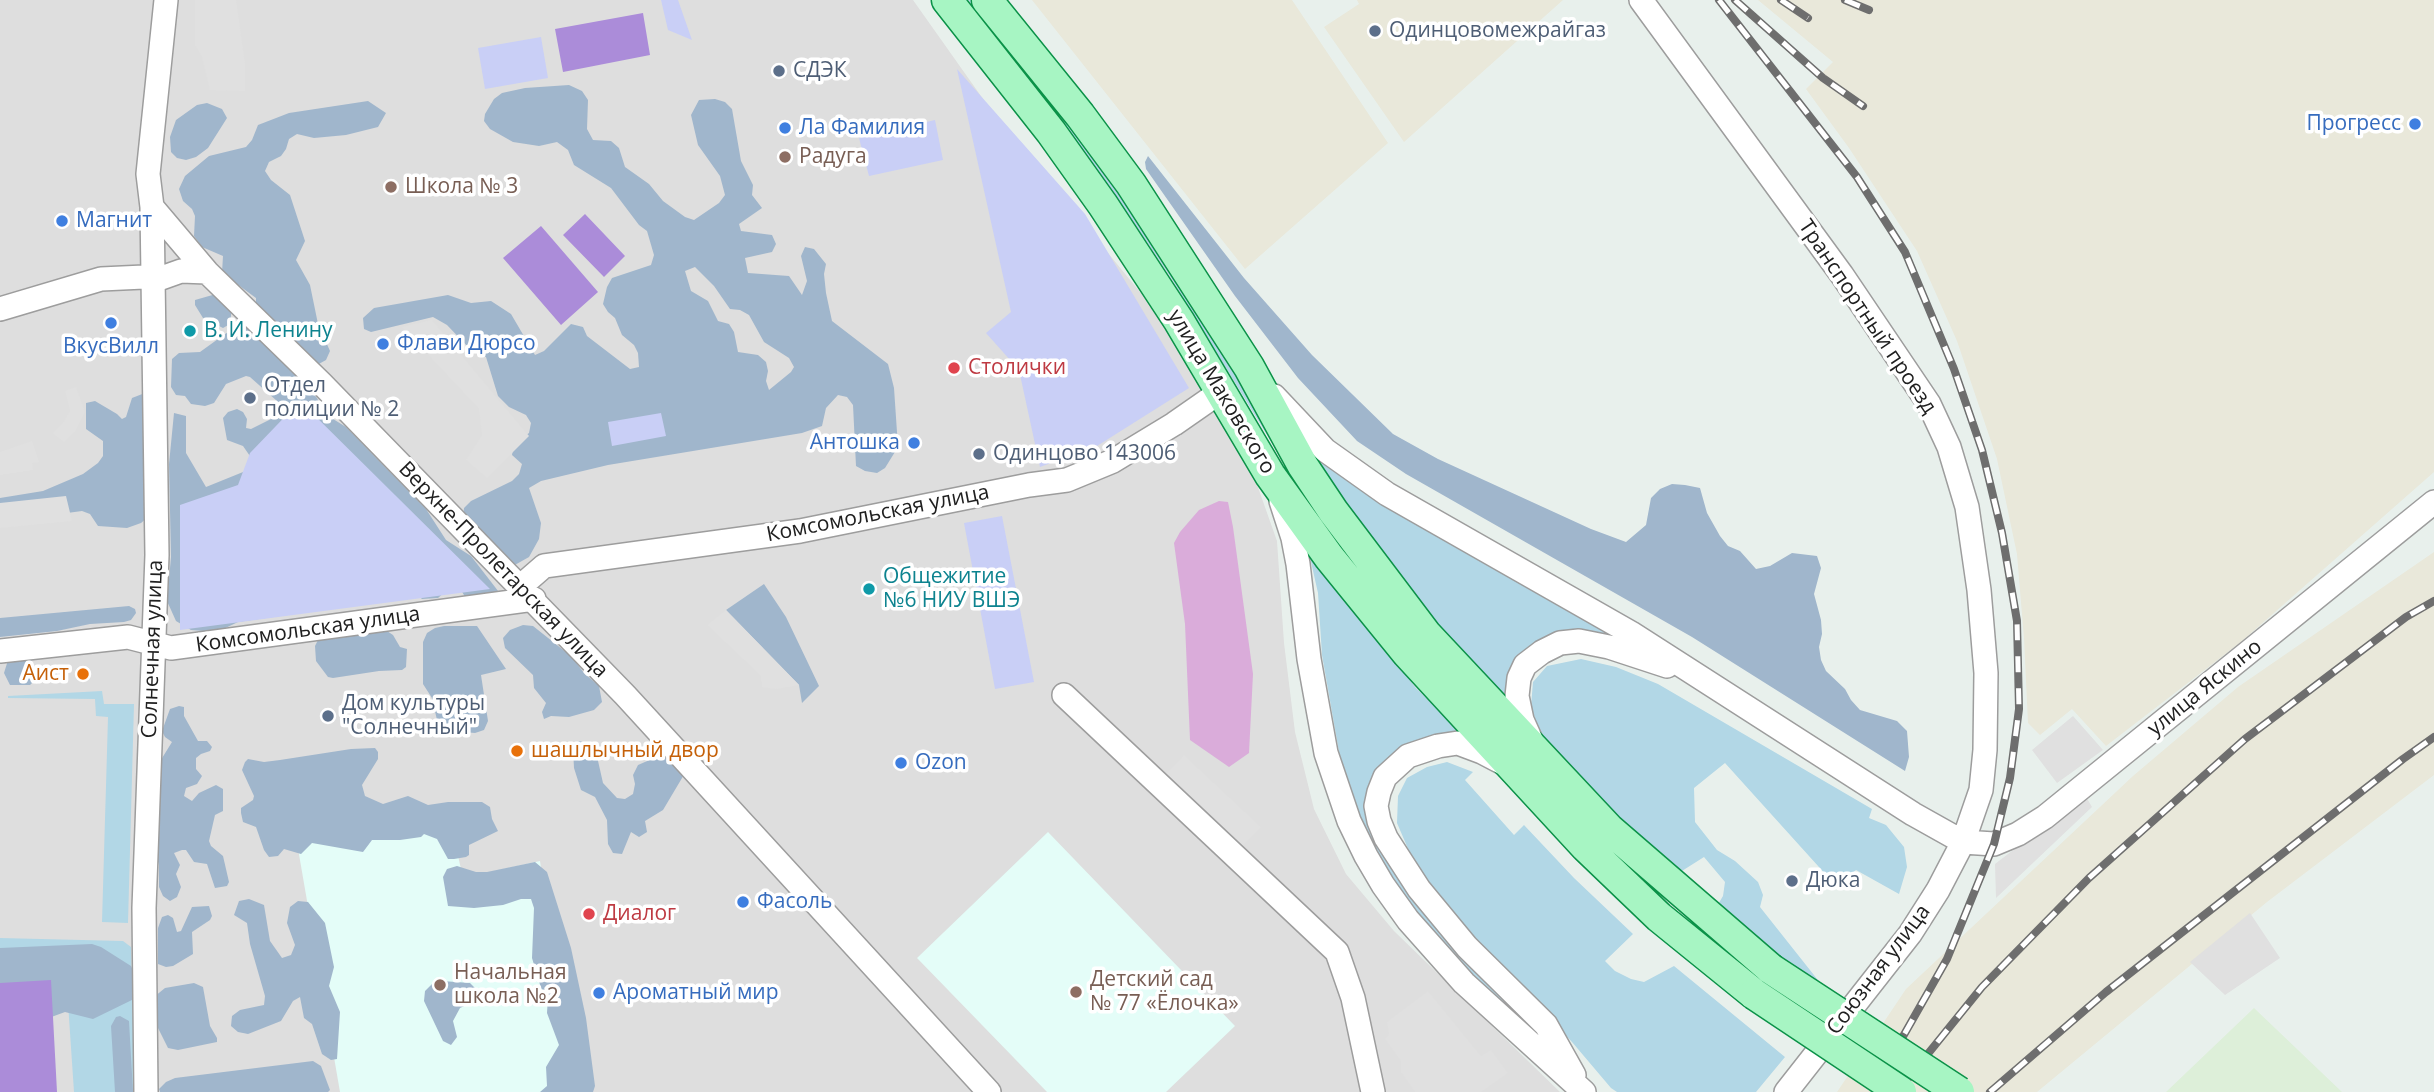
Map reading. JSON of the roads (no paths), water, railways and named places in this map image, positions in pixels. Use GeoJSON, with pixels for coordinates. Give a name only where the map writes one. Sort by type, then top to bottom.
{"type":"FeatureCollection","features":[{"type":"Feature","properties":{"kind":"main road","name":"улица Маковского"},"geometry":{"type":"LineString","coordinates":[[947,0],[1051,132],[1103,205],[1179,321],[1270,475],[1329,556],[1407,653],[1526,762]]}},
{"type":"Feature","properties":{"kind":"main road","name":"улица Маковского"},"geometry":{"type":"LineString","coordinates":[[987,0],[1131,184],[1249,367],[1303,466],[1378,573],[1526,762]]}},
{"type":"Feature","properties":{"kind":"main road"},"geometry":{"type":"LineString","coordinates":[[1526,762],[1609,829],[1771,969],[1959,1092]]}},
{"type":"Feature","properties":{"kind":"main road"},"geometry":{"type":"LineString","coordinates":[[1526,762],[1586,847],[1659,917],[1754,994],[1901,1092]]}},
{"type":"Feature","properties":{"kind":"street"},"geometry":{"type":"LineString","coordinates":[[152,206],[148,174],[166,0]]}},
{"type":"Feature","properties":{"kind":"street","name":"Транспортный проезд"},"geometry":{"type":"LineString","coordinates":[[1641,0],[1842,275],[1917,384],[1942,428],[1967,507],[1979,590],[1986,673],[1981,790],[1963,842]]}},
{"type":"Feature","properties":{"kind":"street","name":"Верхне-Пролетарская улица"},"geometry":{"type":"LineString","coordinates":[[152,206],[207,272],[322,384],[625,695],[989,1092]]}},
{"type":"Feature","properties":{"kind":"street","name":"Солнечная улица"},"geometry":{"type":"LineString","coordinates":[[146,1092],[144,908],[156,555],[152,206]]}},
{"type":"Feature","properties":{"kind":"street"},"geometry":{"type":"LineString","coordinates":[[0,309],[101,279],[144,277],[153,281],[181,271],[207,272]]}},
{"type":"Feature","properties":{"kind":"street"},"geometry":{"type":"LineString","coordinates":[[1249,367],[1301,427],[1325,450],[1387,494],[1631,633],[1913,814],[1963,842]]}},
{"type":"Feature","properties":{"kind":"street","name":"Комсомольская улица"},"geometry":{"type":"LineString","coordinates":[[0,651],[128,637],[153,645],[183,647],[527,593],[544,566],[800,531],[1029,485],[1067,480],[1091,471],[1174,424],[1220,392]]}},
{"type":"Feature","properties":{"kind":"street"},"geometry":{"type":"LineString","coordinates":[[1270,475],[1286,511],[1293,538],[1314,693],[1326,753],[1349,821],[1366,856],[1408,920],[1464,983],[1583,1091]]}},
{"type":"Feature","properties":{"kind":"street","name":"улица Яскино"},"geometry":{"type":"LineString","coordinates":[[1963,842],[1994,844],[2018,834],[2045,817],[2434,502]]}},
{"type":"Feature","properties":{"kind":"street"},"geometry":{"type":"LineString","coordinates":[[1583,1091],[1546,1024],[1467,947],[1419,889],[1386,838],[1376,806],[1385,777],[1396,765],[1422,750],[1458,743],[1526,762],[1517,696],[1519,678],[1525,665],[1560,643],[1579,641],[1609,647],[1690,672]]}},
{"type":"Feature","properties":{"kind":"street"},"geometry":{"type":"LineString","coordinates":[[1065,695],[1337,952],[1353,998],[1373,1092]]}},
{"type":"Feature","properties":{"kind":"street","name":"Союзная улица"},"geometry":{"type":"LineString","coordinates":[[1786,1092],[1910,934],[1938,890],[1963,842]]}},
{"type":"Feature","properties":{"kind":"railway"},"geometry":{"type":"LineString","coordinates":[[1719,0],[1857,177],[1905,252],[1954,369],[1982,450],[2002,533],[2017,621],[2019,709],[2010,778],[1994,844],[1947,959],[1897,1047]]}},
{"type":"Feature","properties":{"kind":"railway"},"geometry":{"type":"LineString","coordinates":[[1735,0],[1823,78],[1863,106]]}},
{"type":"Feature","properties":{"kind":"railway"},"geometry":{"type":"LineString","coordinates":[[1781,0],[1808,18]]}},
{"type":"Feature","properties":{"kind":"railway"},"geometry":{"type":"LineString","coordinates":[[1845,0],[1869,10]]}},
{"type":"Feature","properties":{"kind":"railway"},"geometry":{"type":"LineString","coordinates":[[1897,1092],[1982,987],[2089,878],[2245,739],[2406,617],[2434,601]]}},
{"type":"Feature","properties":{"kind":"railway"},"geometry":{"type":"LineString","coordinates":[[1990,1092],[2106,992],[2434,737]]}},
{"type":"Feature","properties":{"kind":"place","name":"Одинцовомежрайгаз"},"geometry":{"type":"Point","coordinates":[1375,31]}},
{"type":"Feature","properties":{"kind":"place","name":"СДЭК"},"geometry":{"type":"Point","coordinates":[779,71]}},
{"type":"Feature","properties":{"kind":"place","name":"Прогресс"},"geometry":{"type":"Point","coordinates":[2415,124]}},
{"type":"Feature","properties":{"kind":"place","name":"Ла Фамилия"},"geometry":{"type":"Point","coordinates":[785,128]}},
{"type":"Feature","properties":{"kind":"place","name":"Радуга"},"geometry":{"type":"Point","coordinates":[785,157]}},
{"type":"Feature","properties":{"kind":"place","name":"Школа № 3"},"geometry":{"type":"Point","coordinates":[391,187]}},
{"type":"Feature","properties":{"kind":"place","name":"Магнит"},"geometry":{"type":"Point","coordinates":[62,221]}},
{"type":"Feature","properties":{"kind":"place","name":"ВкусВилл"},"geometry":{"type":"Point","coordinates":[111,323]}},
{"type":"Feature","properties":{"kind":"place","name":"В. И. Ленину"},"geometry":{"type":"Point","coordinates":[190,331]}},
{"type":"Feature","properties":{"kind":"place","name":"Флави Дюрсо"},"geometry":{"type":"Point","coordinates":[383,344]}},
{"type":"Feature","properties":{"kind":"place","name":"Столички"},"geometry":{"type":"Point","coordinates":[954,368]}},
{"type":"Feature","properties":{"kind":"place","name":"Отдел полиции № 2"},"geometry":{"type":"Point","coordinates":[250,398]}},
{"type":"Feature","properties":{"kind":"place","name":"Антошка"},"geometry":{"type":"Point","coordinates":[914,443]}},
{"type":"Feature","properties":{"kind":"place","name":"Одинцово 143006"},"geometry":{"type":"Point","coordinates":[979,454]}},
{"type":"Feature","properties":{"kind":"place","name":"Общежитие №6 НИУ ВШЭ"},"geometry":{"type":"Point","coordinates":[869,589]}},
{"type":"Feature","properties":{"kind":"place","name":"Аист"},"geometry":{"type":"Point","coordinates":[83,674]}},
{"type":"Feature","properties":{"kind":"place","name":"Дом культуры \"Солнечный\""},"geometry":{"type":"Point","coordinates":[328,716]}},
{"type":"Feature","properties":{"kind":"place","name":"шашлычный двор"},"geometry":{"type":"Point","coordinates":[517,751]}},
{"type":"Feature","properties":{"kind":"place","name":"Ozon"},"geometry":{"type":"Point","coordinates":[901,763]}},
{"type":"Feature","properties":{"kind":"place","name":"Дюка"},"geometry":{"type":"Point","coordinates":[1792,881]}},
{"type":"Feature","properties":{"kind":"place","name":"Фасоль"},"geometry":{"type":"Point","coordinates":[743,902]}},
{"type":"Feature","properties":{"kind":"place","name":"Диалог"},"geometry":{"type":"Point","coordinates":[589,914]}},
{"type":"Feature","properties":{"kind":"place","name":"Начальная школа №2"},"geometry":{"type":"Point","coordinates":[440,985]}},
{"type":"Feature","properties":{"kind":"place","name":"Детский сад № 77 «Ёлочка»"},"geometry":{"type":"Point","coordinates":[1076,992]}},
{"type":"Feature","properties":{"kind":"place","name":"Ароматный мир"},"geometry":{"type":"Point","coordinates":[599,993]}}]}
